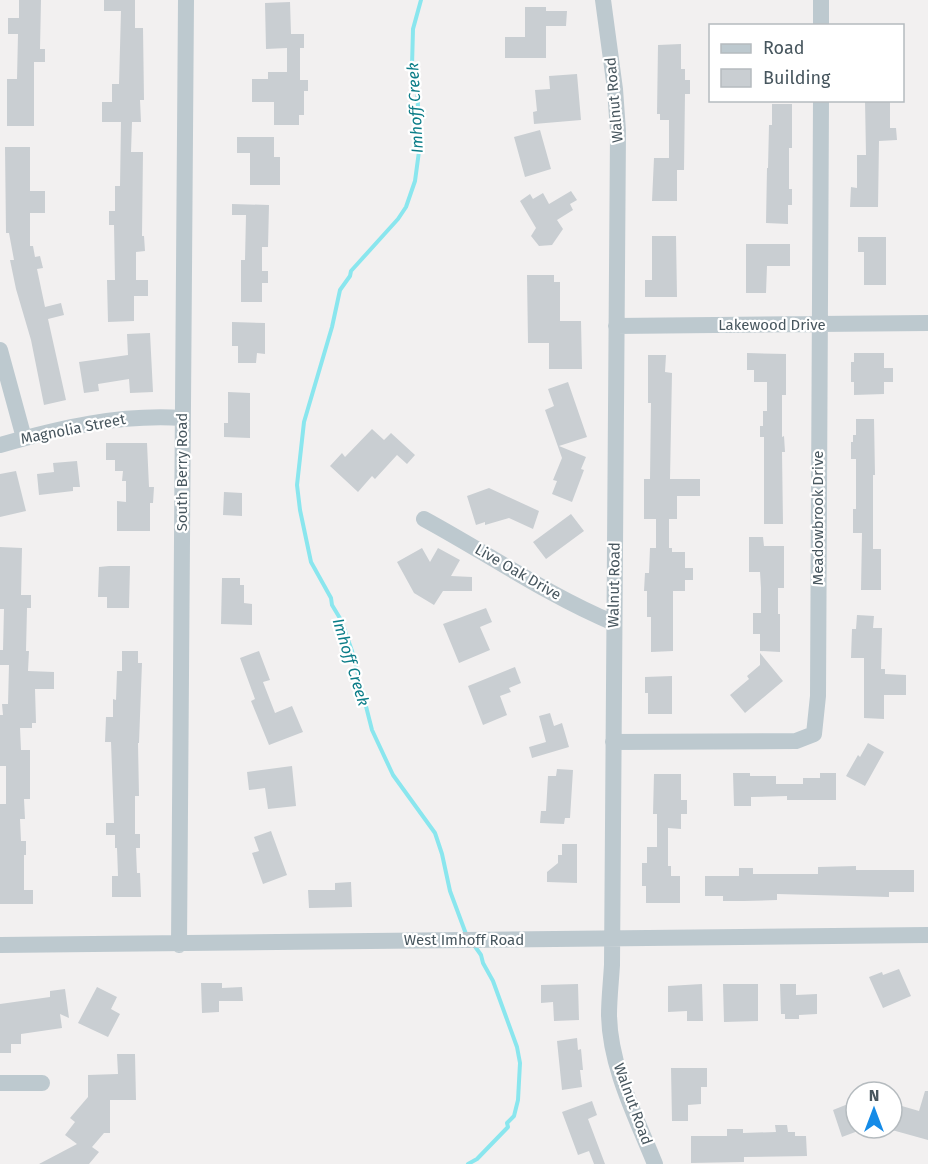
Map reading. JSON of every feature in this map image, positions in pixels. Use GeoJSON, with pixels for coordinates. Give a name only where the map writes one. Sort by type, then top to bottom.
{"type":"FeatureCollection","features":[{"type":"Feature","properties":{"kind":"street","name":"South Berry Road"},"geometry":{"type":"LineString","coordinates":[[179,945],[186,0]]}},
{"type":"Feature","properties":{"kind":"street","name":"Walnut Road"},"geometry":{"type":"LineString","coordinates":[[603,0],[618,131],[612,939],[609,1016],[623,1084],[656,1164]]}},
{"type":"Feature","properties":{"kind":"street"},"geometry":{"type":"LineString","coordinates":[[821,0],[821,24]]}},
{"type":"Feature","properties":{"kind":"street","name":"Meadowbrook Drive"},"geometry":{"type":"LineString","coordinates":[[614,742],[796,741],[814,734],[818,696],[821,102]]}},
{"type":"Feature","properties":{"kind":"street","name":"Lakewood Drive"},"geometry":{"type":"LineString","coordinates":[[616,326],[928,323]]}},
{"type":"Feature","properties":{"kind":"street"},"geometry":{"type":"LineString","coordinates":[[0,350],[24,438]]}},
{"type":"Feature","properties":{"kind":"street","name":"Magnolia Street"},"geometry":{"type":"LineString","coordinates":[[0,445],[106,420],[182,418]]}},
{"type":"Feature","properties":{"kind":"street","name":"Live Oak Drive"},"geometry":{"type":"LineString","coordinates":[[424,519],[551,592],[614,623]]}},
{"type":"Feature","properties":{"kind":"street","name":"West Imhoff Road"},"geometry":{"type":"LineString","coordinates":[[0,945],[179,945],[928,935]]}},
{"type":"Feature","properties":{"kind":"street"},"geometry":{"type":"LineString","coordinates":[[0,1083],[42,1083]]}},
{"type":"Feature","properties":{"kind":"building"},"geometry":{"type":"Polygon","coordinates":[[[19,0],[41,0],[40,49],[45,49],[45,62],[34,62],[34,126],[7,126],[7,79],[17,79],[18,34],[8,34],[8,18],[19,18],[19,0]]]}},
{"type":"Feature","properties":{"kind":"building"},"geometry":{"type":"Polygon","coordinates":[[[104,0],[135,0],[135,28],[143,28],[144,100],[140,100],[141,122],[132,122],[131,152],[143,152],[142,236],[144,236],[145,251],[136,252],[136,280],[148,280],[148,296],[134,296],[134,321],[108,322],[107,280],[115,280],[114,225],[109,225],[109,211],[115,211],[115,186],[120,186],[121,122],[102,122],[102,102],[112,102],[112,84],[119,84],[121,11],[104,11],[104,0]]]}},
{"type":"Feature","properties":{"kind":"building"},"geometry":{"type":"Polygon","coordinates":[[[290,2],[291,34],[304,34],[304,48],[300,48],[300,80],[308,80],[308,91],[304,91],[304,115],[299,115],[299,125],[274,125],[274,102],[252,102],[252,79],[268,79],[268,72],[287,72],[287,48],[266,49],[265,3],[290,2]]]}},
{"type":"Feature","properties":{"kind":"building"},"geometry":{"type":"Polygon","coordinates":[[[525,7],[546,7],[546,11],[567,11],[566,26],[546,26],[546,58],[505,58],[505,37],[525,37],[525,7]]]}},
{"type":"Feature","properties":{"kind":"building"},"geometry":{"type":"Polygon","coordinates":[[[681,44],[681,69],[685,69],[685,80],[690,80],[690,94],[685,94],[684,170],[677,170],[677,201],[652,201],[654,158],[669,158],[669,120],[660,120],[660,114],[657,114],[658,45],[681,44]]]}},
{"type":"Feature","properties":{"kind":"building"},"geometry":{"type":"Polygon","coordinates":[[[577,74],[581,120],[534,124],[533,112],[537,111],[535,90],[550,89],[549,76],[577,74]]]}},
{"type":"Feature","properties":{"kind":"building"},"geometry":{"type":"Polygon","coordinates":[[[865,102],[890,102],[890,128],[896,128],[897,140],[879,141],[878,207],[850,207],[851,187],[857,188],[857,155],[866,155],[865,102]]]}},
{"type":"Feature","properties":{"kind":"building"},"geometry":{"type":"Polygon","coordinates":[[[772,104],[792,104],[789,189],[792,189],[792,205],[788,205],[788,224],[766,223],[769,125],[772,125],[772,104]]]}},
{"type":"Feature","properties":{"kind":"building"},"geometry":{"type":"Polygon","coordinates":[[[540,130],[551,169],[525,177],[514,137],[540,130]]]}},
{"type":"Feature","properties":{"kind":"building"},"geometry":{"type":"Polygon","coordinates":[[[237,137],[274,137],[274,157],[280,157],[280,185],[250,185],[250,153],[237,153],[237,137]]]}},
{"type":"Feature","properties":{"kind":"building"},"geometry":{"type":"Polygon","coordinates":[[[5,147],[30,147],[30,191],[45,191],[45,213],[30,213],[30,246],[33,246],[35,257],[40,256],[43,268],[37,269],[45,307],[61,303],[64,315],[48,319],[66,400],[44,405],[31,340],[10,260],[14,260],[9,233],[6,233],[5,147]]]}},
{"type":"Feature","properties":{"kind":"building"},"geometry":{"type":"Polygon","coordinates":[[[571,191],[577,200],[570,204],[573,210],[557,220],[563,229],[552,245],[539,246],[531,236],[536,228],[520,201],[530,194],[533,199],[543,193],[549,204],[571,191]]]}},
{"type":"Feature","properties":{"kind":"building"},"geometry":{"type":"Polygon","coordinates":[[[232,204],[269,205],[268,247],[262,247],[262,271],[268,271],[268,283],[262,283],[262,302],[241,302],[241,260],[245,260],[246,215],[232,215],[232,204]]]}},
{"type":"Feature","properties":{"kind":"building"},"geometry":{"type":"Polygon","coordinates":[[[652,236],[676,236],[677,297],[645,297],[645,280],[652,280],[652,236]]]}},
{"type":"Feature","properties":{"kind":"building"},"geometry":{"type":"Polygon","coordinates":[[[858,237],[886,237],[886,285],[864,285],[864,252],[858,252],[858,237]]]}},
{"type":"Feature","properties":{"kind":"building"},"geometry":{"type":"Polygon","coordinates":[[[746,244],[790,244],[790,266],[767,266],[766,293],[746,293],[746,244]]]}},
{"type":"Feature","properties":{"kind":"building"},"geometry":{"type":"Polygon","coordinates":[[[527,275],[554,275],[554,282],[560,282],[560,321],[581,321],[582,369],[549,369],[549,343],[528,343],[527,275]]]}},
{"type":"Feature","properties":{"kind":"building"},"geometry":{"type":"Polygon","coordinates":[[[232,322],[265,323],[265,354],[257,353],[256,363],[238,363],[238,346],[232,346],[232,322]]]}},
{"type":"Feature","properties":{"kind":"building"},"geometry":{"type":"Polygon","coordinates":[[[150,333],[153,392],[130,393],[129,379],[98,384],[99,391],[84,393],[79,362],[128,355],[127,334],[150,333]]]}},
{"type":"Feature","properties":{"kind":"building"},"geometry":{"type":"Polygon","coordinates":[[[747,353],[786,354],[786,395],[782,395],[782,437],[784,436],[785,452],[782,452],[783,524],[764,524],[764,437],[760,437],[760,426],[763,426],[763,411],[767,411],[767,382],[754,382],[754,370],[747,370],[747,353]]]}},
{"type":"Feature","properties":{"kind":"building"},"geometry":{"type":"Polygon","coordinates":[[[854,353],[884,353],[884,368],[893,368],[893,382],[884,382],[884,394],[854,395],[854,382],[851,382],[851,362],[854,362],[854,353]]]}},
{"type":"Feature","properties":{"kind":"building"},"geometry":{"type":"Polygon","coordinates":[[[648,355],[666,355],[665,372],[672,373],[670,479],[700,479],[700,496],[677,496],[677,519],[669,519],[669,548],[672,548],[672,552],[685,552],[685,568],[693,568],[693,580],[685,580],[685,591],[673,591],[673,651],[651,652],[651,617],[647,617],[647,591],[644,591],[645,573],[649,573],[650,548],[656,548],[656,519],[644,519],[644,479],[650,479],[651,403],[648,403],[648,355]]]}},
{"type":"Feature","properties":{"kind":"building"},"geometry":{"type":"Polygon","coordinates":[[[568,382],[587,437],[559,446],[586,457],[581,469],[584,470],[572,502],[552,494],[557,481],[553,480],[562,458],[545,410],[554,406],[548,389],[568,382]]]}},
{"type":"Feature","properties":{"kind":"building"},"geometry":{"type":"Polygon","coordinates":[[[228,392],[250,393],[250,438],[224,437],[224,423],[228,423],[228,392]]]}},
{"type":"Feature","properties":{"kind":"building"},"geometry":{"type":"Polygon","coordinates":[[[856,419],[874,419],[873,549],[881,549],[881,590],[861,590],[862,533],[853,533],[853,509],[856,509],[856,459],[851,459],[851,442],[853,442],[853,435],[856,435],[856,419]]]}},
{"type":"Feature","properties":{"kind":"building"},"geometry":{"type":"Polygon","coordinates":[[[372,429],[384,440],[391,433],[415,455],[407,464],[397,455],[375,479],[372,476],[358,492],[330,466],[342,453],[345,457],[372,429]]]}},
{"type":"Feature","properties":{"kind":"building"},"geometry":{"type":"Polygon","coordinates":[[[106,443],[147,443],[149,487],[154,487],[153,503],[150,503],[150,531],[117,531],[117,501],[126,502],[126,481],[122,481],[123,471],[115,471],[115,460],[106,460],[106,443]]]}},
{"type":"Feature","properties":{"kind":"building"},"geometry":{"type":"Polygon","coordinates":[[[77,461],[80,487],[73,487],[73,491],[39,495],[37,474],[54,472],[53,463],[77,461]]]}},
{"type":"Feature","properties":{"kind":"building"},"geometry":{"type":"Polygon","coordinates":[[[16,471],[26,511],[0,517],[0,474],[16,471]]]}},
{"type":"Feature","properties":{"kind":"building"},"geometry":{"type":"Polygon","coordinates":[[[489,488],[539,511],[533,529],[509,518],[485,525],[485,522],[476,525],[467,496],[489,488]]]}},
{"type":"Feature","properties":{"kind":"building"},"geometry":{"type":"Polygon","coordinates":[[[224,492],[242,493],[242,516],[223,515],[224,492]]]}},
{"type":"Feature","properties":{"kind":"building"},"geometry":{"type":"Polygon","coordinates":[[[571,514],[584,531],[546,559],[533,542],[571,514]]]}},
{"type":"Feature","properties":{"kind":"building"},"geometry":{"type":"Polygon","coordinates":[[[749,537],[763,537],[764,546],[784,546],[784,588],[778,588],[780,652],[760,651],[760,634],[753,634],[753,613],[761,613],[761,588],[760,572],[749,572],[749,537]]]}},
{"type":"Feature","properties":{"kind":"building"},"geometry":{"type":"Polygon","coordinates":[[[0,547],[22,548],[21,595],[31,595],[31,608],[27,608],[28,671],[54,672],[54,689],[35,689],[36,723],[32,723],[32,728],[20,728],[21,750],[30,750],[30,799],[24,799],[25,819],[20,819],[21,841],[26,841],[24,890],[33,890],[33,904],[0,904],[0,804],[6,804],[6,766],[0,766],[0,715],[3,715],[2,704],[8,704],[9,665],[0,665],[0,650],[3,650],[4,609],[0,609],[0,547]]]}},
{"type":"Feature","properties":{"kind":"building"},"geometry":{"type":"Polygon","coordinates":[[[422,548],[430,562],[438,548],[460,560],[451,576],[472,577],[472,591],[443,591],[434,605],[414,593],[397,562],[422,548]]]}},
{"type":"Feature","properties":{"kind":"building"},"geometry":{"type":"Polygon","coordinates":[[[130,566],[129,608],[107,608],[107,597],[98,597],[99,567],[130,566]]]}},
{"type":"Feature","properties":{"kind":"building"},"geometry":{"type":"Polygon","coordinates":[[[222,578],[240,578],[240,585],[244,585],[244,603],[252,604],[252,625],[221,624],[222,578]]]}},
{"type":"Feature","properties":{"kind":"building"},"geometry":{"type":"Polygon","coordinates":[[[486,608],[492,622],[480,627],[490,650],[459,663],[443,624],[486,608]]]}},
{"type":"Feature","properties":{"kind":"building"},"geometry":{"type":"Polygon","coordinates":[[[857,615],[874,616],[873,628],[882,628],[881,669],[885,669],[885,674],[906,675],[906,695],[884,695],[884,719],[864,718],[864,658],[851,658],[852,629],[856,629],[857,615]]]}},
{"type":"Feature","properties":{"kind":"building"},"geometry":{"type":"Polygon","coordinates":[[[122,651],[138,651],[138,663],[142,663],[138,743],[139,796],[135,796],[135,834],[140,834],[140,848],[136,848],[141,897],[112,897],[112,876],[118,876],[117,848],[115,848],[115,835],[106,835],[106,823],[114,823],[111,742],[105,742],[106,717],[113,717],[117,671],[122,671],[122,651]]]}},
{"type":"Feature","properties":{"kind":"building"},"geometry":{"type":"Polygon","coordinates":[[[259,651],[270,680],[263,682],[275,713],[292,706],[303,732],[269,745],[251,701],[255,699],[240,658],[259,651]]]}},
{"type":"Feature","properties":{"kind":"building"},"geometry":{"type":"Polygon","coordinates":[[[760,653],[783,681],[745,713],[730,695],[749,679],[747,676],[760,665],[760,653]]]}},
{"type":"Feature","properties":{"kind":"building"},"geometry":{"type":"Polygon","coordinates":[[[515,667],[521,683],[509,688],[511,692],[500,696],[507,715],[483,725],[468,686],[515,667]]]}},
{"type":"Feature","properties":{"kind":"building"},"geometry":{"type":"Polygon","coordinates":[[[672,676],[672,714],[648,714],[645,677],[672,676]]]}},
{"type":"Feature","properties":{"kind":"building"},"geometry":{"type":"Polygon","coordinates":[[[550,713],[554,726],[562,723],[569,747],[532,758],[529,747],[546,742],[539,716],[550,713]]]}},
{"type":"Feature","properties":{"kind":"building"},"geometry":{"type":"Polygon","coordinates":[[[868,743],[884,752],[865,786],[846,776],[868,743]]]}},
{"type":"Feature","properties":{"kind":"building"},"geometry":{"type":"Polygon","coordinates":[[[292,766],[296,806],[268,809],[265,788],[249,790],[247,772],[292,766]]]}},
{"type":"Feature","properties":{"kind":"building"},"geometry":{"type":"Polygon","coordinates":[[[557,769],[573,770],[570,818],[565,818],[564,824],[540,823],[541,811],[546,811],[548,776],[556,776],[557,769]]]}},
{"type":"Feature","properties":{"kind":"building"},"geometry":{"type":"Polygon","coordinates":[[[733,773],[750,773],[750,776],[776,776],[776,784],[803,784],[803,778],[820,778],[820,773],[836,773],[836,800],[787,800],[787,796],[751,797],[751,806],[734,806],[733,773]]]}},
{"type":"Feature","properties":{"kind":"building"},"geometry":{"type":"Polygon","coordinates":[[[654,774],[681,774],[681,800],[687,800],[687,814],[681,814],[681,829],[668,828],[668,866],[671,866],[671,876],[680,876],[680,903],[646,903],[646,886],[642,886],[642,863],[647,863],[647,847],[657,847],[657,814],[653,814],[654,774]]]}},
{"type":"Feature","properties":{"kind":"building"},"geometry":{"type":"Polygon","coordinates":[[[271,831],[287,875],[263,884],[252,853],[259,851],[254,837],[271,831]]]}},
{"type":"Feature","properties":{"kind":"building"},"geometry":{"type":"Polygon","coordinates":[[[562,844],[577,844],[577,883],[547,882],[547,872],[558,863],[558,855],[562,855],[562,844]]]}},
{"type":"Feature","properties":{"kind":"building"},"geometry":{"type":"Polygon","coordinates":[[[856,866],[856,870],[914,870],[914,892],[889,892],[889,897],[777,894],[777,900],[744,901],[723,901],[723,896],[705,896],[705,876],[739,876],[739,868],[753,868],[753,874],[818,874],[818,867],[856,866]]]}},
{"type":"Feature","properties":{"kind":"building"},"geometry":{"type":"Polygon","coordinates":[[[351,882],[352,907],[309,908],[308,890],[335,890],[335,883],[351,882]]]}},
{"type":"Feature","properties":{"kind":"building"},"geometry":{"type":"Polygon","coordinates":[[[899,969],[911,996],[883,1008],[869,977],[899,969]]]}},
{"type":"Feature","properties":{"kind":"building"},"geometry":{"type":"Polygon","coordinates":[[[201,983],[222,983],[222,988],[242,987],[243,1001],[219,1001],[219,1012],[202,1013],[201,983]]]}},
{"type":"Feature","properties":{"kind":"building"},"geometry":{"type":"Polygon","coordinates":[[[578,984],[579,1020],[554,1021],[553,1002],[541,1003],[541,985],[578,984]]]}},
{"type":"Feature","properties":{"kind":"building"},"geometry":{"type":"Polygon","coordinates":[[[702,984],[703,1021],[687,1021],[687,1011],[668,1012],[668,986],[702,984]]]}},
{"type":"Feature","properties":{"kind":"building"},"geometry":{"type":"Polygon","coordinates":[[[723,984],[758,984],[758,1021],[724,1022],[723,984]]]}},
{"type":"Feature","properties":{"kind":"building"},"geometry":{"type":"Polygon","coordinates":[[[780,984],[796,984],[796,995],[817,994],[817,1014],[799,1015],[799,1019],[785,1019],[785,1014],[781,1014],[780,984]]]}},
{"type":"Feature","properties":{"kind":"building"},"geometry":{"type":"Polygon","coordinates":[[[97,987],[117,997],[111,1009],[120,1014],[108,1037],[78,1023],[97,987]]]}},
{"type":"Feature","properties":{"kind":"building"},"geometry":{"type":"Polygon","coordinates":[[[65,989],[69,1018],[60,1014],[62,1028],[21,1034],[21,1044],[11,1044],[11,1053],[0,1053],[0,1004],[50,997],[50,991],[65,989]]]}},
{"type":"Feature","properties":{"kind":"building"},"geometry":{"type":"Polygon","coordinates":[[[577,1038],[578,1050],[581,1049],[582,1087],[562,1090],[557,1041],[577,1038]]]}},
{"type":"Feature","properties":{"kind":"building"},"geometry":{"type":"Polygon","coordinates":[[[117,1054],[135,1054],[136,1100],[110,1100],[110,1133],[104,1133],[92,1147],[99,1152],[89,1164],[39,1164],[77,1144],[65,1135],[75,1122],[70,1118],[88,1097],[88,1075],[118,1074],[117,1054]]]}},
{"type":"Feature","properties":{"kind":"building"},"geometry":{"type":"Polygon","coordinates":[[[671,1068],[707,1068],[707,1087],[701,1087],[701,1104],[688,1105],[688,1121],[672,1121],[671,1068]]]}},
{"type":"Feature","properties":{"kind":"building"},"geometry":{"type":"Polygon","coordinates":[[[925,1091],[928,1091],[928,1140],[904,1133],[904,1107],[919,1111],[925,1091]]]}},
{"type":"Feature","properties":{"kind":"building"},"geometry":{"type":"Polygon","coordinates":[[[592,1101],[597,1115],[588,1119],[605,1164],[594,1164],[589,1151],[578,1155],[562,1112],[592,1101]]]}},
{"type":"Feature","properties":{"kind":"building"},"geometry":{"type":"Polygon","coordinates":[[[844,1106],[844,1136],[842,1137],[833,1110],[844,1106]]]}},
{"type":"Feature","properties":{"kind":"building"},"geometry":{"type":"Polygon","coordinates":[[[775,1125],[787,1125],[788,1132],[795,1132],[795,1136],[806,1136],[807,1156],[744,1157],[744,1162],[691,1163],[691,1136],[727,1136],[727,1129],[743,1129],[743,1133],[776,1132],[775,1125]]]}},
{"type":"Feature","properties":{"kind":"waterway","name":"Imhoff Creek"},"geometry":{"type":"LineString","coordinates":[[421,0],[413,29],[412,66],[417,88],[420,144],[415,181],[406,207],[398,219],[351,271],[340,290],[332,327],[304,422],[297,485],[311,562],[341,620],[352,651],[372,730],[393,775],[435,833],[450,891],[466,934]]}},
{"type":"Feature","properties":{"kind":"waterway","name":"Imhoff Creek"},"geometry":{"type":"LineString","coordinates":[[468,1164],[477,1159],[508,1127],[507,1123],[514,1116],[518,1100],[520,1063],[517,1047],[493,981],[474,945]]}}]}
